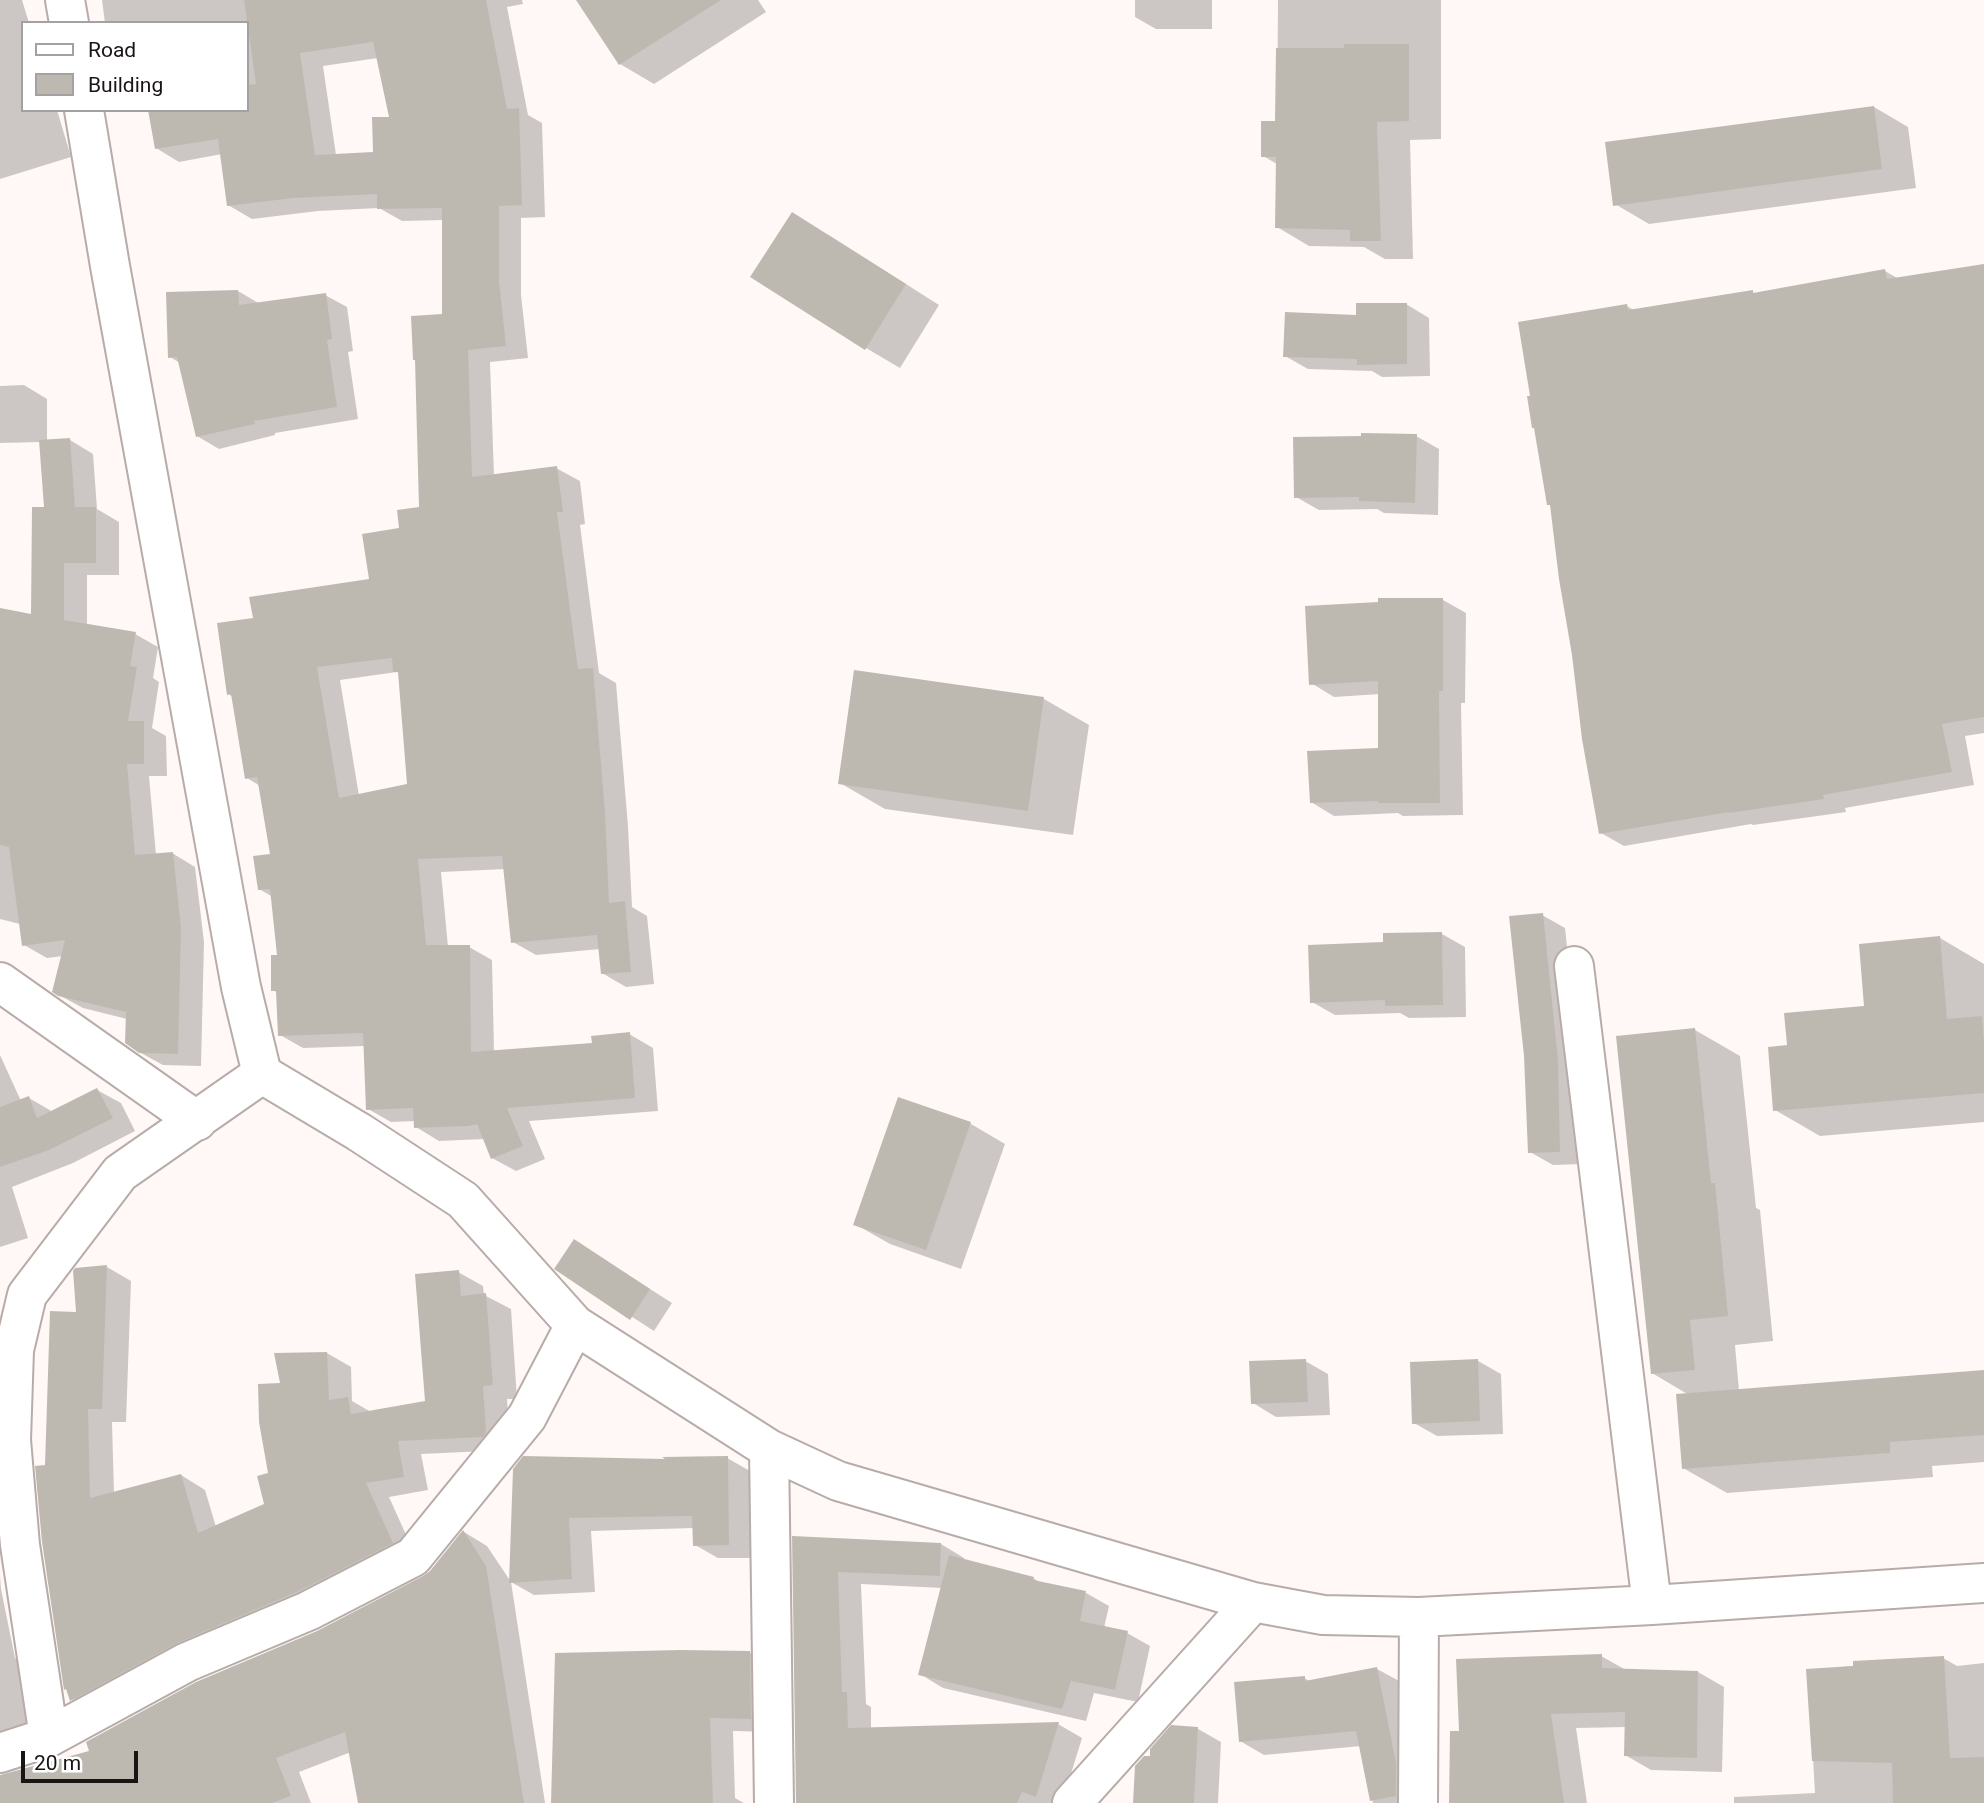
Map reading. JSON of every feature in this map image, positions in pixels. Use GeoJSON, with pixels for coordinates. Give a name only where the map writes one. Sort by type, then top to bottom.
{"type":"FeatureCollection","features":[{"type":"Feature","properties":{"kind":"street"},"geometry":{"type":"LineString","coordinates":[[65,0],[69,21]]}},
{"type":"Feature","properties":{"kind":"street"},"geometry":{"type":"LineString","coordinates":[[84,112],[239,973],[262,1073],[463,1200],[575,1325],[769,1449],[838,1481],[1253,1602],[1323,1615],[1419,1617],[1984,1583]]}},
{"type":"Feature","properties":{"kind":"street"},"geometry":{"type":"LineString","coordinates":[[1574,966],[1652,1605]]}},
{"type":"Feature","properties":{"kind":"street"},"geometry":{"type":"LineString","coordinates":[[4,988],[197,1121]]}},
{"type":"Feature","properties":{"kind":"street"},"geometry":{"type":"LineString","coordinates":[[49,1737],[20,1545],[7,1352],[27,1295],[120,1173],[262,1073]]}},
{"type":"Feature","properties":{"kind":"street"},"geometry":{"type":"LineString","coordinates":[[0,1753],[49,1737],[187,1662],[308,1611],[413,1557],[527,1418],[575,1325]]}},
{"type":"Feature","properties":{"kind":"street"},"geometry":{"type":"LineString","coordinates":[[769,1449],[775,1803]]}},
{"type":"Feature","properties":{"kind":"street"},"geometry":{"type":"LineString","coordinates":[[1072,1803],[1253,1602]]}},
{"type":"Feature","properties":{"kind":"street"},"geometry":{"type":"LineString","coordinates":[[1418,1803],[1419,1617]]}},
{"type":"Feature","properties":{"kind":"building"},"geometry":{"type":"Polygon","coordinates":[[[244,0],[486,0],[507,109],[519,108],[522,205],[499,206],[499,281],[506,346],[468,350],[472,477],[557,466],[563,512],[557,512],[578,669],[593,668],[605,812],[609,903],[625,901],[631,972],[601,974],[597,935],[511,943],[502,856],[418,859],[426,945],[470,945],[471,1052],[592,1043],[591,1036],[630,1032],[635,1098],[507,1108],[523,1146],[491,1159],[477,1124],[414,1128],[413,1108],[366,1110],[363,1033],[278,1036],[276,991],[271,991],[271,955],[277,955],[270,889],[258,890],[253,856],[270,854],[257,777],[245,779],[231,694],[227,695],[217,623],[253,618],[249,597],[369,579],[362,534],[399,528],[397,510],[419,507],[415,360],[411,316],[442,314],[442,208],[377,209],[377,194],[293,198],[227,206],[218,139],[155,149],[148,112],[248,112],[248,85],[256,84],[244,0]],[[373,42],[300,53],[315,155],[373,152],[372,117],[389,117],[373,42]],[[392,658],[317,667],[339,798],[407,784],[398,672],[393,672],[392,658]]]}},
{"type":"Feature","properties":{"kind":"building"},"geometry":{"type":"Polygon","coordinates":[[[576,0],[721,0],[619,65],[576,0]]]}},
{"type":"Feature","properties":{"kind":"building"},"geometry":{"type":"Polygon","coordinates":[[[1344,44],[1409,44],[1409,121],[1377,122],[1381,241],[1350,241],[1350,230],[1275,228],[1276,157],[1261,157],[1261,121],[1275,121],[1276,48],[1344,48],[1344,44]]]}},
{"type":"Feature","properties":{"kind":"building"},"geometry":{"type":"Polygon","coordinates":[[[1874,106],[1882,169],[1613,206],[1605,142],[1874,106]]]}},
{"type":"Feature","properties":{"kind":"building"},"geometry":{"type":"Polygon","coordinates":[[[792,212],[906,284],[865,350],[750,277],[792,212]]]}},
{"type":"Feature","properties":{"kind":"building"},"geometry":{"type":"Polygon","coordinates":[[[1984,264],[1984,717],[1942,724],[1952,772],[1823,795],[1824,799],[1599,834],[1582,739],[1550,505],[1547,505],[1532,428],[1527,396],[1530,396],[1518,322],[1627,304],[1628,310],[1753,290],[1753,293],[1885,269],[1887,279],[1984,264]]]}},
{"type":"Feature","properties":{"kind":"building"},"geometry":{"type":"Polygon","coordinates":[[[238,290],[239,305],[326,293],[332,339],[327,340],[337,407],[254,421],[255,424],[196,437],[177,357],[168,358],[166,292],[238,290]]]}},
{"type":"Feature","properties":{"kind":"building"},"geometry":{"type":"Polygon","coordinates":[[[1356,303],[1407,303],[1407,364],[1357,365],[1357,359],[1283,357],[1285,312],[1356,315],[1356,303]]]}},
{"type":"Feature","properties":{"kind":"building"},"geometry":{"type":"Polygon","coordinates":[[[1361,433],[1417,434],[1415,503],[1359,501],[1359,497],[1294,498],[1293,437],[1361,436],[1361,433]]]}},
{"type":"Feature","properties":{"kind":"building"},"geometry":{"type":"Polygon","coordinates":[[[70,438],[75,507],[96,507],[96,563],[64,563],[64,620],[136,632],[130,666],[137,667],[128,721],[144,721],[144,764],[127,764],[135,855],[173,852],[181,928],[178,1054],[139,1053],[125,1043],[126,1012],[58,996],[52,992],[65,940],[22,946],[9,847],[0,845],[0,608],[31,614],[32,507],[44,507],[39,440],[70,438]]]}},
{"type":"Feature","properties":{"kind":"building"},"geometry":{"type":"Polygon","coordinates":[[[1378,598],[1443,598],[1443,691],[1439,691],[1440,803],[1310,803],[1307,751],[1378,748],[1378,681],[1309,685],[1305,606],[1378,602],[1378,598]]]}},
{"type":"Feature","properties":{"kind":"building"},"geometry":{"type":"Polygon","coordinates":[[[854,670],[1044,697],[1028,811],[838,784],[854,670]]]}},
{"type":"Feature","properties":{"kind":"building"},"geometry":{"type":"Polygon","coordinates":[[[1543,913],[1558,1060],[1560,1152],[1528,1153],[1524,1056],[1509,916],[1543,913]]]}},
{"type":"Feature","properties":{"kind":"building"},"geometry":{"type":"Polygon","coordinates":[[[1442,932],[1443,1005],[1385,1006],[1385,1000],[1310,1003],[1308,945],[1383,942],[1383,933],[1442,932]]]}},
{"type":"Feature","properties":{"kind":"building"},"geometry":{"type":"Polygon","coordinates":[[[1940,936],[1947,1019],[1982,1016],[1984,1093],[1773,1111],[1768,1047],[1787,1045],[1784,1013],[1864,1006],[1859,944],[1940,936]]]}},
{"type":"Feature","properties":{"kind":"building"},"geometry":{"type":"Polygon","coordinates":[[[1695,1028],[1711,1183],[1715,1183],[1728,1316],[1690,1320],[1695,1370],[1651,1374],[1616,1036],[1695,1028]]]}},
{"type":"Feature","properties":{"kind":"building"},"geometry":{"type":"Polygon","coordinates":[[[97,1088],[113,1118],[49,1150],[0,1167],[0,1107],[29,1096],[37,1118],[97,1088]]]}},
{"type":"Feature","properties":{"kind":"building"},"geometry":{"type":"Polygon","coordinates":[[[898,1097],[971,1122],[926,1250],[853,1225],[898,1097]]]}},
{"type":"Feature","properties":{"kind":"building"},"geometry":{"type":"Polygon","coordinates":[[[574,1239],[650,1289],[630,1320],[554,1269],[574,1239]]]}},
{"type":"Feature","properties":{"kind":"building"},"geometry":{"type":"Polygon","coordinates":[[[107,1265],[102,1409],[88,1409],[90,1498],[181,1474],[198,1533],[264,1504],[257,1476],[268,1473],[259,1422],[258,1384],[280,1383],[274,1353],[327,1352],[329,1400],[348,1397],[351,1414],[425,1401],[415,1274],[459,1270],[461,1296],[486,1293],[493,1385],[483,1386],[486,1433],[483,1437],[398,1441],[404,1477],[366,1483],[393,1543],[299,1591],[177,1643],[70,1701],[66,1689],[64,1690],[42,1542],[35,1466],[45,1465],[50,1311],[76,1312],[75,1268],[107,1265]]]}},
{"type":"Feature","properties":{"kind":"building"},"geometry":{"type":"Polygon","coordinates":[[[1306,1359],[1308,1402],[1251,1404],[1249,1361],[1306,1359]]]}},
{"type":"Feature","properties":{"kind":"building"},"geometry":{"type":"Polygon","coordinates":[[[1478,1359],[1480,1421],[1412,1424],[1410,1362],[1478,1359]]]}},
{"type":"Feature","properties":{"kind":"building"},"geometry":{"type":"Polygon","coordinates":[[[1984,1370],[1984,1435],[1890,1442],[1890,1453],[1682,1469],[1676,1394],[1984,1370]]]}},
{"type":"Feature","properties":{"kind":"building"},"geometry":{"type":"Polygon","coordinates":[[[523,1456],[665,1459],[662,1457],[728,1456],[729,1545],[693,1546],[692,1516],[569,1518],[572,1579],[509,1583],[513,1469],[523,1456]]]}},
{"type":"Feature","properties":{"kind":"building"},"geometry":{"type":"Polygon","coordinates":[[[463,1530],[486,1566],[524,1803],[358,1803],[345,1732],[276,1758],[291,1796],[272,1803],[0,1803],[0,1775],[89,1751],[86,1742],[196,1682],[317,1631],[423,1576],[463,1530]]]}},
{"type":"Feature","properties":{"kind":"building"},"geometry":{"type":"Polygon","coordinates":[[[792,1536],[941,1543],[940,1576],[838,1572],[842,1692],[847,1692],[848,1728],[1059,1722],[1036,1797],[1022,1792],[1017,1803],[796,1803],[792,1536]]]}},
{"type":"Feature","properties":{"kind":"building"},"geometry":{"type":"Polygon","coordinates":[[[949,1555],[1034,1577],[1033,1580],[1086,1591],[1080,1621],[1128,1631],[1115,1690],[1071,1681],[1062,1709],[918,1675],[949,1555]]]}},
{"type":"Feature","properties":{"kind":"building"},"geometry":{"type":"Polygon","coordinates":[[[750,1651],[751,1719],[710,1718],[713,1803],[551,1803],[555,1653],[750,1651]]]}},
{"type":"Feature","properties":{"kind":"building"},"geometry":{"type":"Polygon","coordinates":[[[1602,1654],[1602,1668],[1698,1671],[1697,1758],[1624,1756],[1625,1712],[1551,1714],[1564,1803],[1449,1803],[1450,1731],[1459,1731],[1456,1659],[1602,1654]]]}},
{"type":"Feature","properties":{"kind":"building"},"geometry":{"type":"Polygon","coordinates":[[[1944,1656],[1950,1758],[1984,1757],[1984,1803],[1893,1803],[1892,1763],[1812,1761],[1806,1669],[1853,1666],[1853,1661],[1944,1656]]]}},
{"type":"Feature","properties":{"kind":"building"},"geometry":{"type":"Polygon","coordinates":[[[1377,1667],[1396,1763],[1396,1796],[1370,1801],[1356,1731],[1239,1742],[1234,1682],[1305,1676],[1305,1681],[1377,1667]]]}},
{"type":"Feature","properties":{"kind":"building"},"geometry":{"type":"Polygon","coordinates":[[[1171,1725],[1198,1727],[1194,1803],[1133,1803],[1135,1766],[1144,1756],[1150,1756],[1150,1749],[1171,1725]]]}}]}
